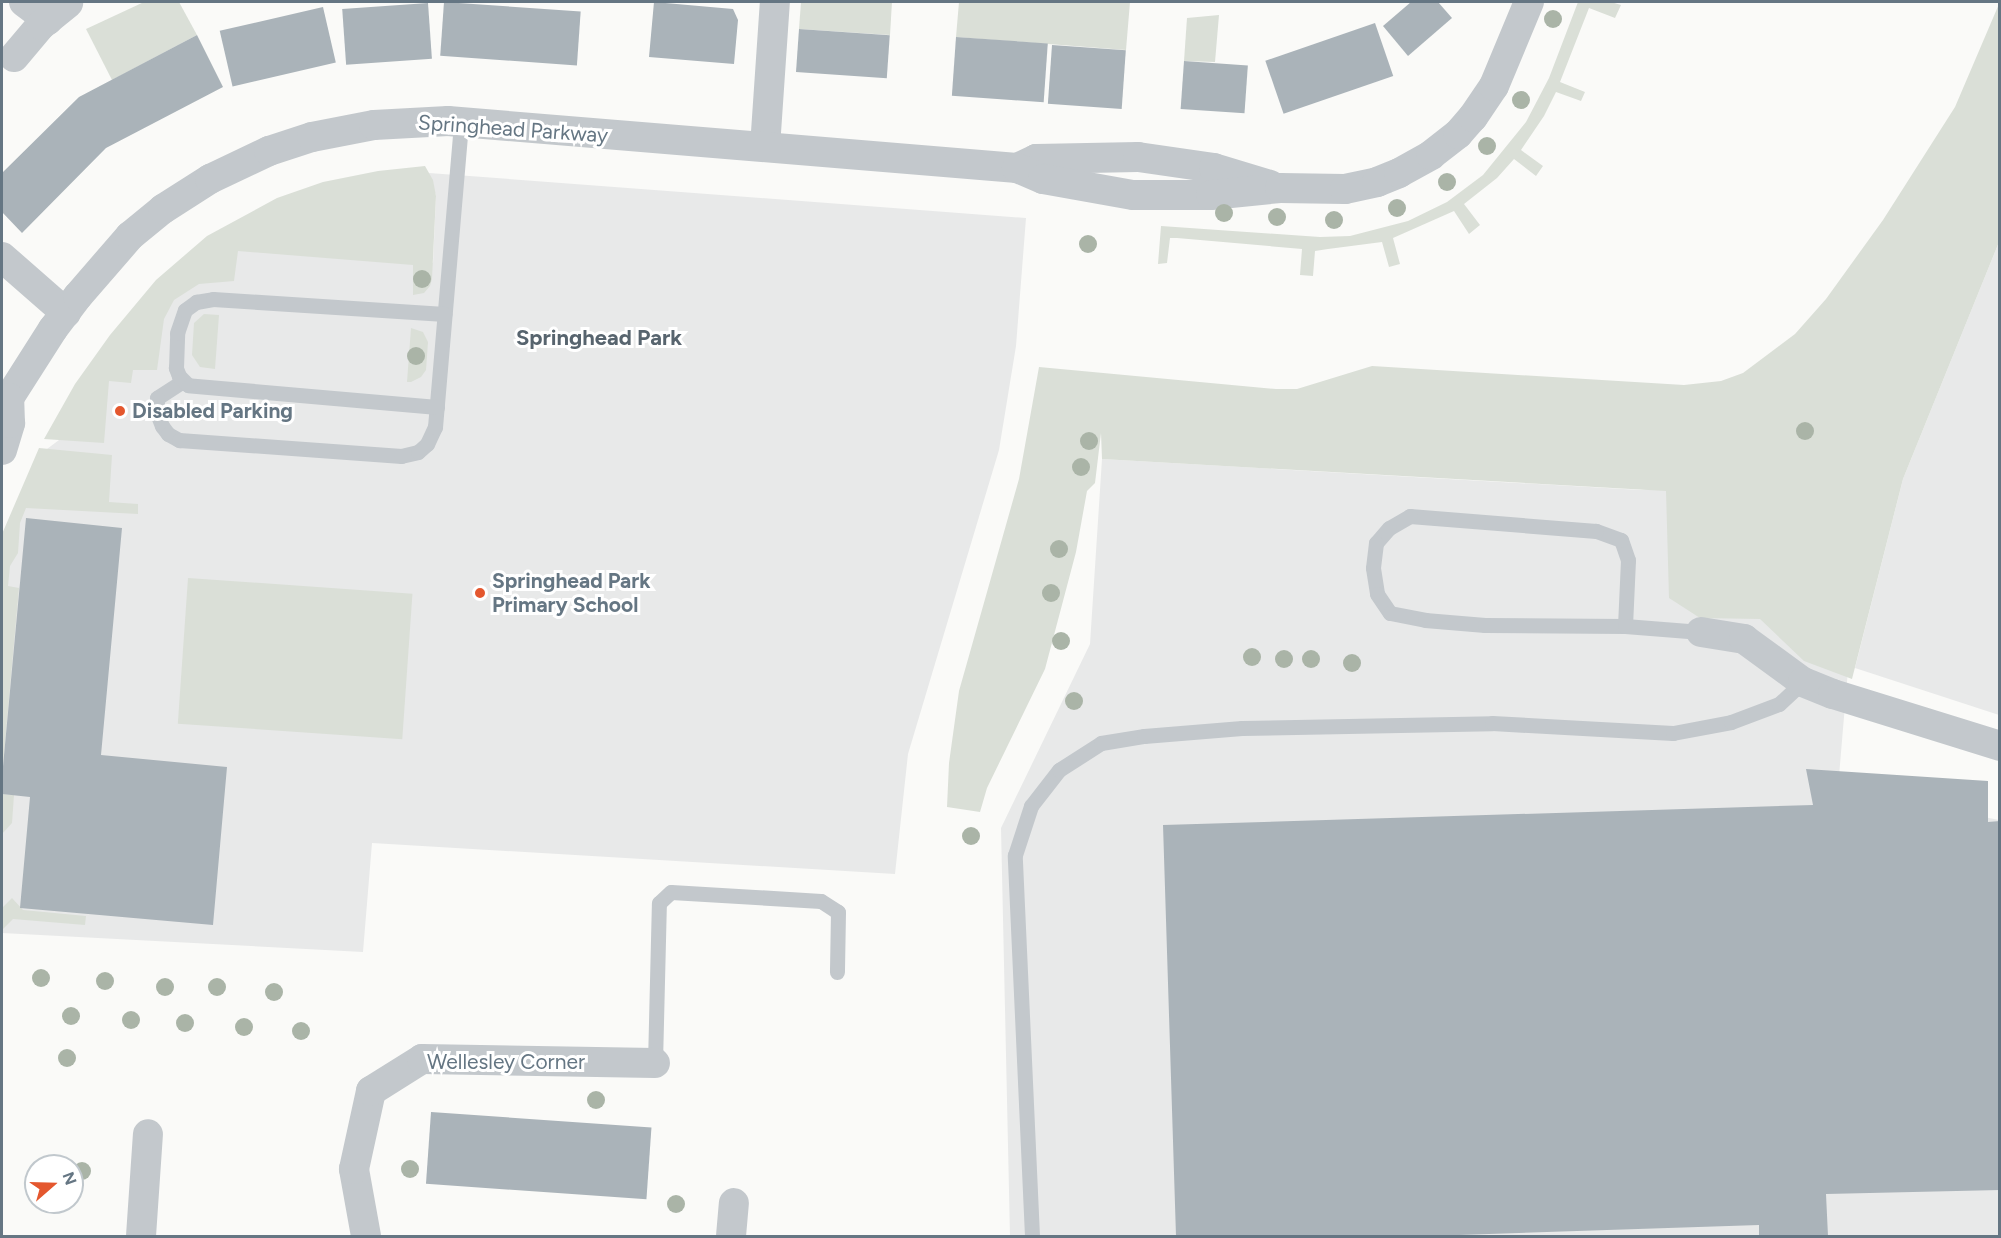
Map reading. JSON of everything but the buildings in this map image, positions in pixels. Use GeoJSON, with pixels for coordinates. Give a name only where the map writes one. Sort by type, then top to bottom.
{"type":"FeatureCollection","features":[{"type":"Feature","properties":{"kind":"street"},"geometry":{"type":"LineString","coordinates":[[14,57],[58,11],[24,2]]}},
{"type":"Feature","properties":{"kind":"street"},"geometry":{"type":"LineString","coordinates":[[765,147],[775,2]]}},
{"type":"Feature","properties":{"kind":"street","name":"Springhead Parkway"},"geometry":{"type":"LineString","coordinates":[[2,450],[10,423],[5,401],[66,313],[130,236],[179,197],[229,169],[269,151],[330,132],[404,122],[461,123],[1017,168],[1036,159],[1138,158],[1214,168],[1280,188],[1322,190],[1367,184],[1400,173],[1440,149],[1473,117],[1487,98],[1508,56],[1529,2]]}},
{"type":"Feature","properties":{"kind":"street"},"geometry":{"type":"LineString","coordinates":[[2,257],[66,313]]}},
{"type":"Feature","properties":{"kind":"street"},"geometry":{"type":"LineString","coordinates":[[1701,632],[1744,639],[1803,682],[1862,704],[2000,746]]}},
{"type":"Feature","properties":{"kind":"street","name":"Wellesley Corner"},"geometry":{"type":"LineString","coordinates":[[366,1236],[354,1169],[371,1091],[422,1059],[655,1063]]}},
{"type":"Feature","properties":{"kind":"street"},"geometry":{"type":"LineString","coordinates":[[141,1236],[148,1134]]}},
{"type":"Feature","properties":{"kind":"street"},"geometry":{"type":"LineString","coordinates":[[731,1236],[734,1203]]}},
{"type":"Feature","properties":{"kind":"lane"},"geometry":{"type":"LineString","coordinates":[[183,381],[158,396],[157,410],[165,430],[182,440],[407,456],[417,452],[433,435],[461,123]]}},
{"type":"Feature","properties":{"kind":"lane"},"geometry":{"type":"LineString","coordinates":[[436,407],[193,386],[183,381],[176,364],[178,324],[184,310],[203,300],[445,314]]}},
{"type":"Feature","properties":{"kind":"lane"},"geometry":{"type":"LineString","coordinates":[[1625,626],[1628,560],[1621,540],[1596,531],[1410,516],[1389,528],[1376,543],[1373,568],[1377,594],[1390,613],[1425,620],[1485,624],[1625,626],[1701,632]]}},
{"type":"Feature","properties":{"kind":"lane"},"geometry":{"type":"LineString","coordinates":[[1032,1236],[1015,855],[1031,806],[1059,770],[1101,743],[1144,736],[1230,729],[1492,723],[1673,734],[1731,722],[1779,704],[1803,682]]}},
{"type":"Feature","properties":{"kind":"lane"},"geometry":{"type":"LineString","coordinates":[[655,1063],[659,903],[671,892],[821,901],[838,912],[837,972]]}},
{"type":"Feature","properties":{"kind":"shaded area"},"geometry":{"type":"Polygon","coordinates":[[[144,2],[179,2],[197,35],[112,80],[86,29],[144,2]]]}},
{"type":"Feature","properties":{"kind":"shaded area"},"geometry":{"type":"Polygon","coordinates":[[[801,2],[892,2],[890,35],[799,29],[801,2]]]}},
{"type":"Feature","properties":{"kind":"shaded area"},"geometry":{"type":"Polygon","coordinates":[[[959,2],[1130,2],[1126,50],[956,37],[959,2]]]}},
{"type":"Feature","properties":{"kind":"shaded area"},"geometry":{"type":"Polygon","coordinates":[[[1578,2],[1611,2],[1621,5],[1615,18],[1589,8],[1560,82],[1585,92],[1581,101],[1556,92],[1544,116],[1521,150],[1543,166],[1536,176],[1514,159],[1497,178],[1464,204],[1480,225],[1469,234],[1454,211],[1393,238],[1400,264],[1389,267],[1382,242],[1328,249],[1315,251],[1313,276],[1300,275],[1302,249],[1177,238],[1170,238],[1167,263],[1158,264],[1161,226],[1320,237],[1350,236],[1408,221],[1447,202],[1483,175],[1526,122],[1549,78],[1578,2]]]}},
{"type":"Feature","properties":{"kind":"shaded area"},"geometry":{"type":"Polygon","coordinates":[[[1999,4],[1999,242],[1903,479],[1852,679],[1804,661],[1760,619],[1700,618],[1669,598],[1666,491],[1102,459],[1101,433],[1095,483],[1087,491],[1076,552],[1045,669],[987,788],[980,812],[947,807],[949,763],[959,691],[1019,479],[1039,367],[1276,389],[1297,389],[1372,366],[1684,385],[1721,381],[1743,373],[1795,334],[1826,299],[1883,220],[1955,107],[1999,4]]]}},
{"type":"Feature","properties":{"kind":"shaded area"},"geometry":{"type":"Polygon","coordinates":[[[1219,15],[1215,62],[1184,61],[1187,18],[1219,15]]]}},
{"type":"Feature","properties":{"kind":"shaded area"},"geometry":{"type":"Polygon","coordinates":[[[425,166],[433,180],[436,196],[432,279],[424,293],[413,295],[413,265],[238,251],[234,281],[199,284],[174,300],[164,319],[157,370],[133,370],[131,383],[109,381],[104,443],[44,439],[75,384],[110,335],[156,280],[207,236],[277,198],[323,182],[378,171],[425,166]]]}},
{"type":"Feature","properties":{"kind":"shaded area","name":"Springhead Park Primary School"},"geometry":{"type":"Polygon","coordinates":[[[429,173],[1026,218],[1016,346],[999,450],[908,754],[895,874],[372,843],[363,952],[2,933],[2,550],[43,452],[59,440],[208,248],[433,263],[436,196],[429,173]]]}},
{"type":"Feature","properties":{"kind":"shaded area"},"geometry":{"type":"Polygon","coordinates":[[[1999,242],[1999,715],[1855,668],[1903,479],[1999,242]]]}},
{"type":"Feature","properties":{"kind":"shaded area"},"geometry":{"type":"Polygon","coordinates":[[[204,314],[219,315],[215,369],[200,367],[192,355],[194,323],[204,314]]]}},
{"type":"Feature","properties":{"kind":"shaded area"},"geometry":{"type":"Polygon","coordinates":[[[411,328],[423,332],[428,342],[426,370],[421,377],[407,382],[411,328]]]}},
{"type":"Feature","properties":{"kind":"shaded area"},"geometry":{"type":"Polygon","coordinates":[[[39,448],[112,455],[109,502],[138,504],[138,514],[26,508],[20,523],[18,553],[10,566],[8,586],[19,588],[2,777],[2,534],[39,448]]]}},
{"type":"Feature","properties":{"kind":"shaded area"},"geometry":{"type":"Polygon","coordinates":[[[1102,459],[1641,490],[1865,469],[1838,788],[1999,820],[1999,1236],[1010,1236],[1001,828],[1090,644],[1102,459]]]}},
{"type":"Feature","properties":{"kind":"shaded area"},"geometry":{"type":"Polygon","coordinates":[[[188,578],[412,594],[402,739],[178,724],[188,578]]]}},
{"type":"Feature","properties":{"kind":"shaded area"},"geometry":{"type":"Polygon","coordinates":[[[2,794],[14,795],[12,823],[2,834],[2,794]]]}},
{"type":"Feature","properties":{"kind":"shaded area"},"geometry":{"type":"Polygon","coordinates":[[[12,898],[23,910],[86,916],[85,925],[13,919],[2,930],[2,908],[12,898]]]}},
{"type":"Feature","properties":{"kind":"place","name":"Disabled Parking"},"geometry":{"type":"Point","coordinates":[120,411]}},
{"type":"Feature","properties":{"kind":"place","name":"Springhead Park Primary School"},"geometry":{"type":"Point","coordinates":[480,593]}},
{"type":"Feature","properties":{"kind":"district","name":"Springhead Park"},"geometry":{"type":"Point","coordinates":[599,338]}}]}
